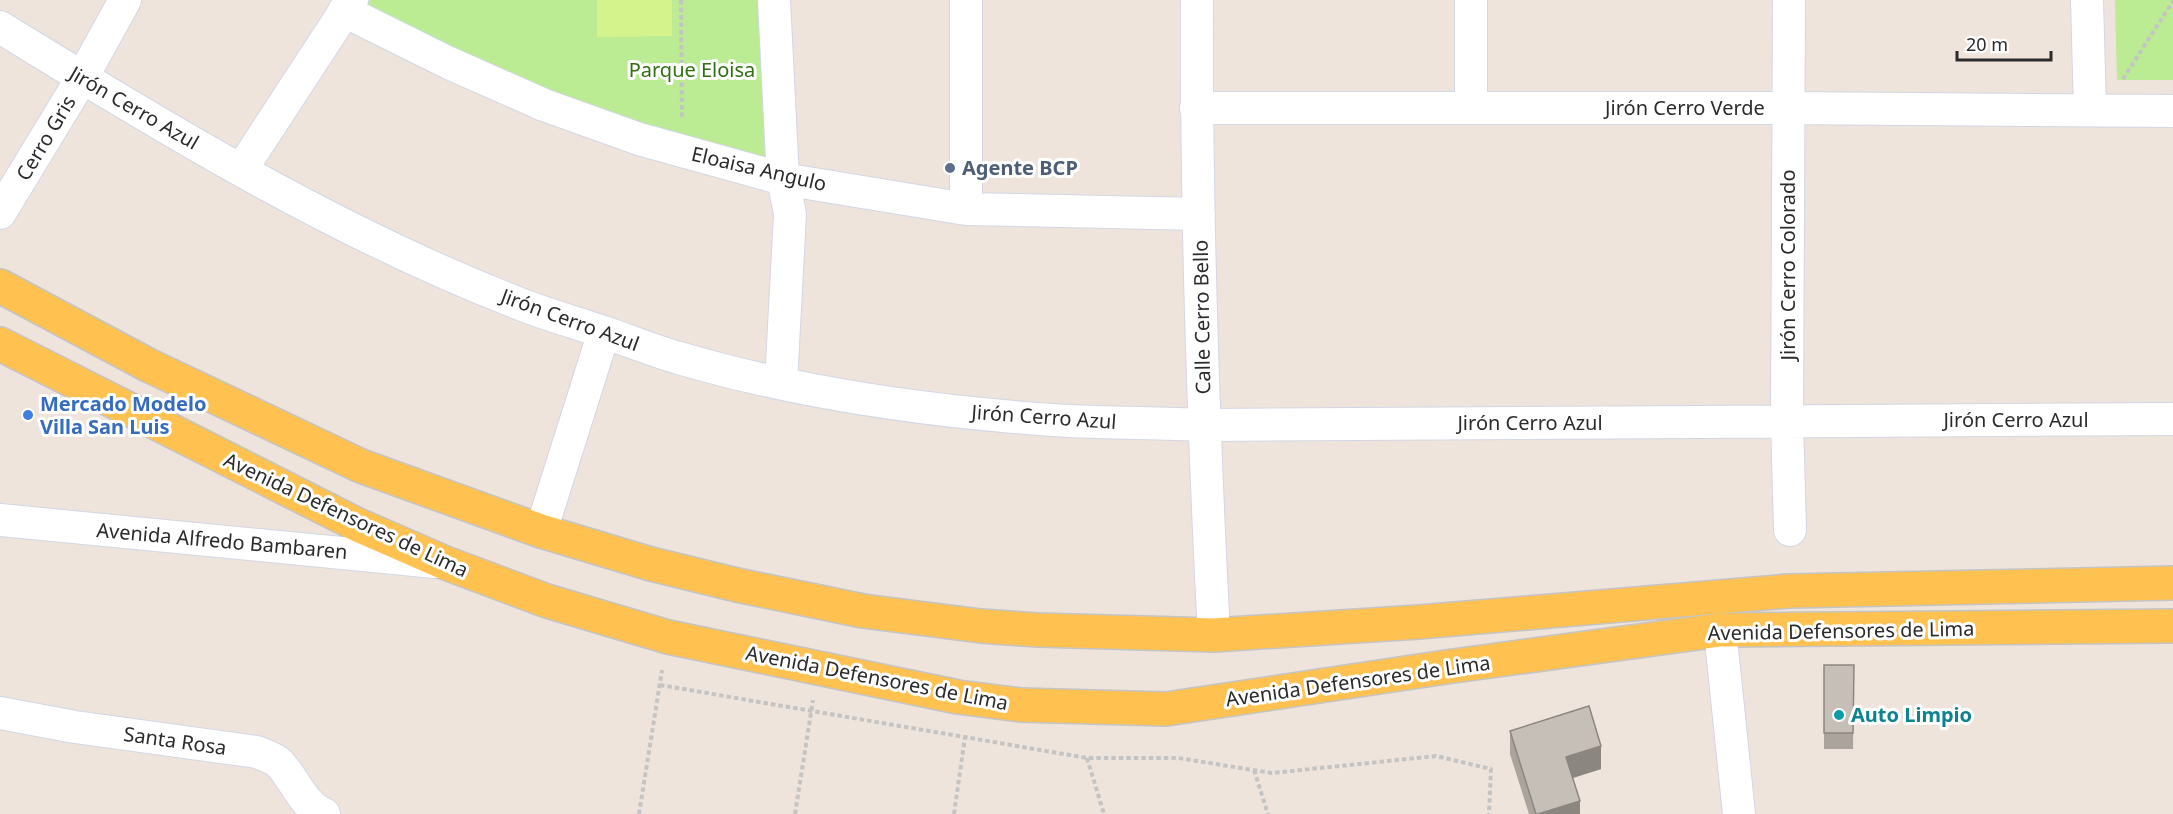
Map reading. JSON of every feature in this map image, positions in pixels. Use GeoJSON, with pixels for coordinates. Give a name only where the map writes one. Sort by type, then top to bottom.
{"type":"FeatureCollection","features":[{"type":"Feature","properties":{"kind":"main road","name":"Avenida Defensores de Lima"},"geometry":{"type":"LineString","coordinates":[[0,286],[148,365],[362,466],[541,531],[662,567],[862,611],[981,626],[1038,630],[1214,635],[1419,622],[1789,591],[2173,583]]}},
{"type":"Feature","properties":{"kind":"main road","name":"Avenida Defensores de Lima"},"geometry":{"type":"LineString","coordinates":[[0,344],[358,525],[443,562],[547,601],[668,637],[817,670],[958,697],[1021,705],[1166,709],[1446,667],[1720,630],[2173,626]]}},
{"type":"Feature","properties":{"kind":"street","name":"Cerro Gris"},"geometry":{"type":"LineString","coordinates":[[0,213],[82,78],[125,0]]}},
{"type":"Feature","properties":{"kind":"street"},"geometry":{"type":"LineString","coordinates":[[774,0],[783,178],[790,214],[781,383]]}},
{"type":"Feature","properties":{"kind":"street"},"geometry":{"type":"LineString","coordinates":[[966,0],[966,209]]}},
{"type":"Feature","properties":{"kind":"street","name":"Calle Cerro Bello"},"geometry":{"type":"LineString","coordinates":[[1197,0],[1196,108],[1205,425],[1214,635]]}},
{"type":"Feature","properties":{"kind":"street"},"geometry":{"type":"LineString","coordinates":[[1471,0],[1471,108]]}},
{"type":"Feature","properties":{"kind":"street","name":"Jirón Cerro Colorado"},"geometry":{"type":"LineString","coordinates":[[1789,0],[1787,421],[1790,530]]}},
{"type":"Feature","properties":{"kind":"street"},"geometry":{"type":"LineString","coordinates":[[2087,0],[2090,110]]}},
{"type":"Feature","properties":{"kind":"street","name":"Eloaisa Angulo"},"geometry":{"type":"LineString","coordinates":[[348,6],[449,63],[544,105],[639,139],[783,178],[966,209],[1199,214]]}},
{"type":"Feature","properties":{"kind":"street"},"geometry":{"type":"LineString","coordinates":[[241,170],[348,6]]}},
{"type":"Feature","properties":{"kind":"street","name":"Jirón Cerro Azul"},"geometry":{"type":"LineString","coordinates":[[0,27],[82,78],[241,170],[363,234],[437,269],[520,304],[679,358],[781,383],[864,399],[1070,421],[1205,425],[2173,419]]}},
{"type":"Feature","properties":{"kind":"street","name":"Jirón Cerro Verde"},"geometry":{"type":"LineString","coordinates":[[1196,108],[1788,108],[2173,111]]}},
{"type":"Feature","properties":{"kind":"street"},"geometry":{"type":"LineString","coordinates":[[541,531],[604,332]]}},
{"type":"Feature","properties":{"kind":"street","name":"Avenida Alfredo Bambaren"},"geometry":{"type":"LineString","coordinates":[[0,520],[443,562]]}},
{"type":"Feature","properties":{"kind":"street"},"geometry":{"type":"LineString","coordinates":[[1720,630],[1739,814]]}},
{"type":"Feature","properties":{"kind":"street","name":"Santa Rosa"},"geometry":{"type":"LineString","coordinates":[[0,713],[75,727],[257,752],[279,762],[296,789],[324,814]]}},
{"type":"Feature","properties":{"kind":"path"},"geometry":{"type":"LineString","coordinates":[[681,0],[682,151]]}},
{"type":"Feature","properties":{"kind":"path"},"geometry":{"type":"LineString","coordinates":[[2121,82],[2173,1]]}},
{"type":"Feature","properties":{"kind":"path"},"geometry":{"type":"LineString","coordinates":[[2121,70],[2121,82]]}},
{"type":"Feature","properties":{"kind":"path"},"geometry":{"type":"LineString","coordinates":[[2121,82],[2132,82]]}},
{"type":"Feature","properties":{"kind":"path"},"geometry":{"type":"LineString","coordinates":[[639,814],[668,637]]}},
{"type":"Feature","properties":{"kind":"path"},"geometry":{"type":"LineString","coordinates":[[795,814],[817,670]]}},
{"type":"Feature","properties":{"kind":"path"},"geometry":{"type":"LineString","coordinates":[[660,685],[1087,758],[1178,758],[1272,773],[1436,756],[1491,770],[1489,814]]}},
{"type":"Feature","properties":{"kind":"path"},"geometry":{"type":"LineString","coordinates":[[954,814],[965,737],[958,697]]}},
{"type":"Feature","properties":{"kind":"path"},"geometry":{"type":"LineString","coordinates":[[1087,758],[1104,814]]}},
{"type":"Feature","properties":{"kind":"path"},"geometry":{"type":"LineString","coordinates":[[1254,770],[1268,814]]}},
{"type":"Feature","properties":{"kind":"green space","name":"Parque Eloisa"},"geometry":{"type":"Polygon","coordinates":[[[370,0],[760,0],[765,161],[627,125],[498,73],[366,7],[370,0]]]}},
{"type":"Feature","properties":{"kind":"green space"},"geometry":{"type":"Polygon","coordinates":[[[597,0],[672,0],[672,36],[597,37],[597,0]]]}},
{"type":"Feature","properties":{"kind":"green space"},"geometry":{"type":"Polygon","coordinates":[[[2115,0],[2173,0],[2173,80],[2117,80],[2115,0]]]}},
{"type":"Feature","properties":{"kind":"building","name":"Auto Limpio"},"geometry":{"type":"Polygon","coordinates":[[[1824,665],[1854,665],[1853,733],[1824,733],[1824,665]]]}},
{"type":"Feature","properties":{"kind":"building"},"geometry":{"type":"Polygon","coordinates":[[[1589,706],[1601,746],[1566,757],[1580,801],[1536,814],[1510,731],[1589,706]]]}},
{"type":"Feature","properties":{"kind":"place","name":"Agente BCP"},"geometry":{"type":"Point","coordinates":[950,168]}},
{"type":"Feature","properties":{"kind":"place","name":"Mercado Modelo Villa San Luis"},"geometry":{"type":"Point","coordinates":[28,415]}},
{"type":"Feature","properties":{"kind":"place","name":"Auto Limpio"},"geometry":{"type":"Point","coordinates":[1839,715]}}]}
